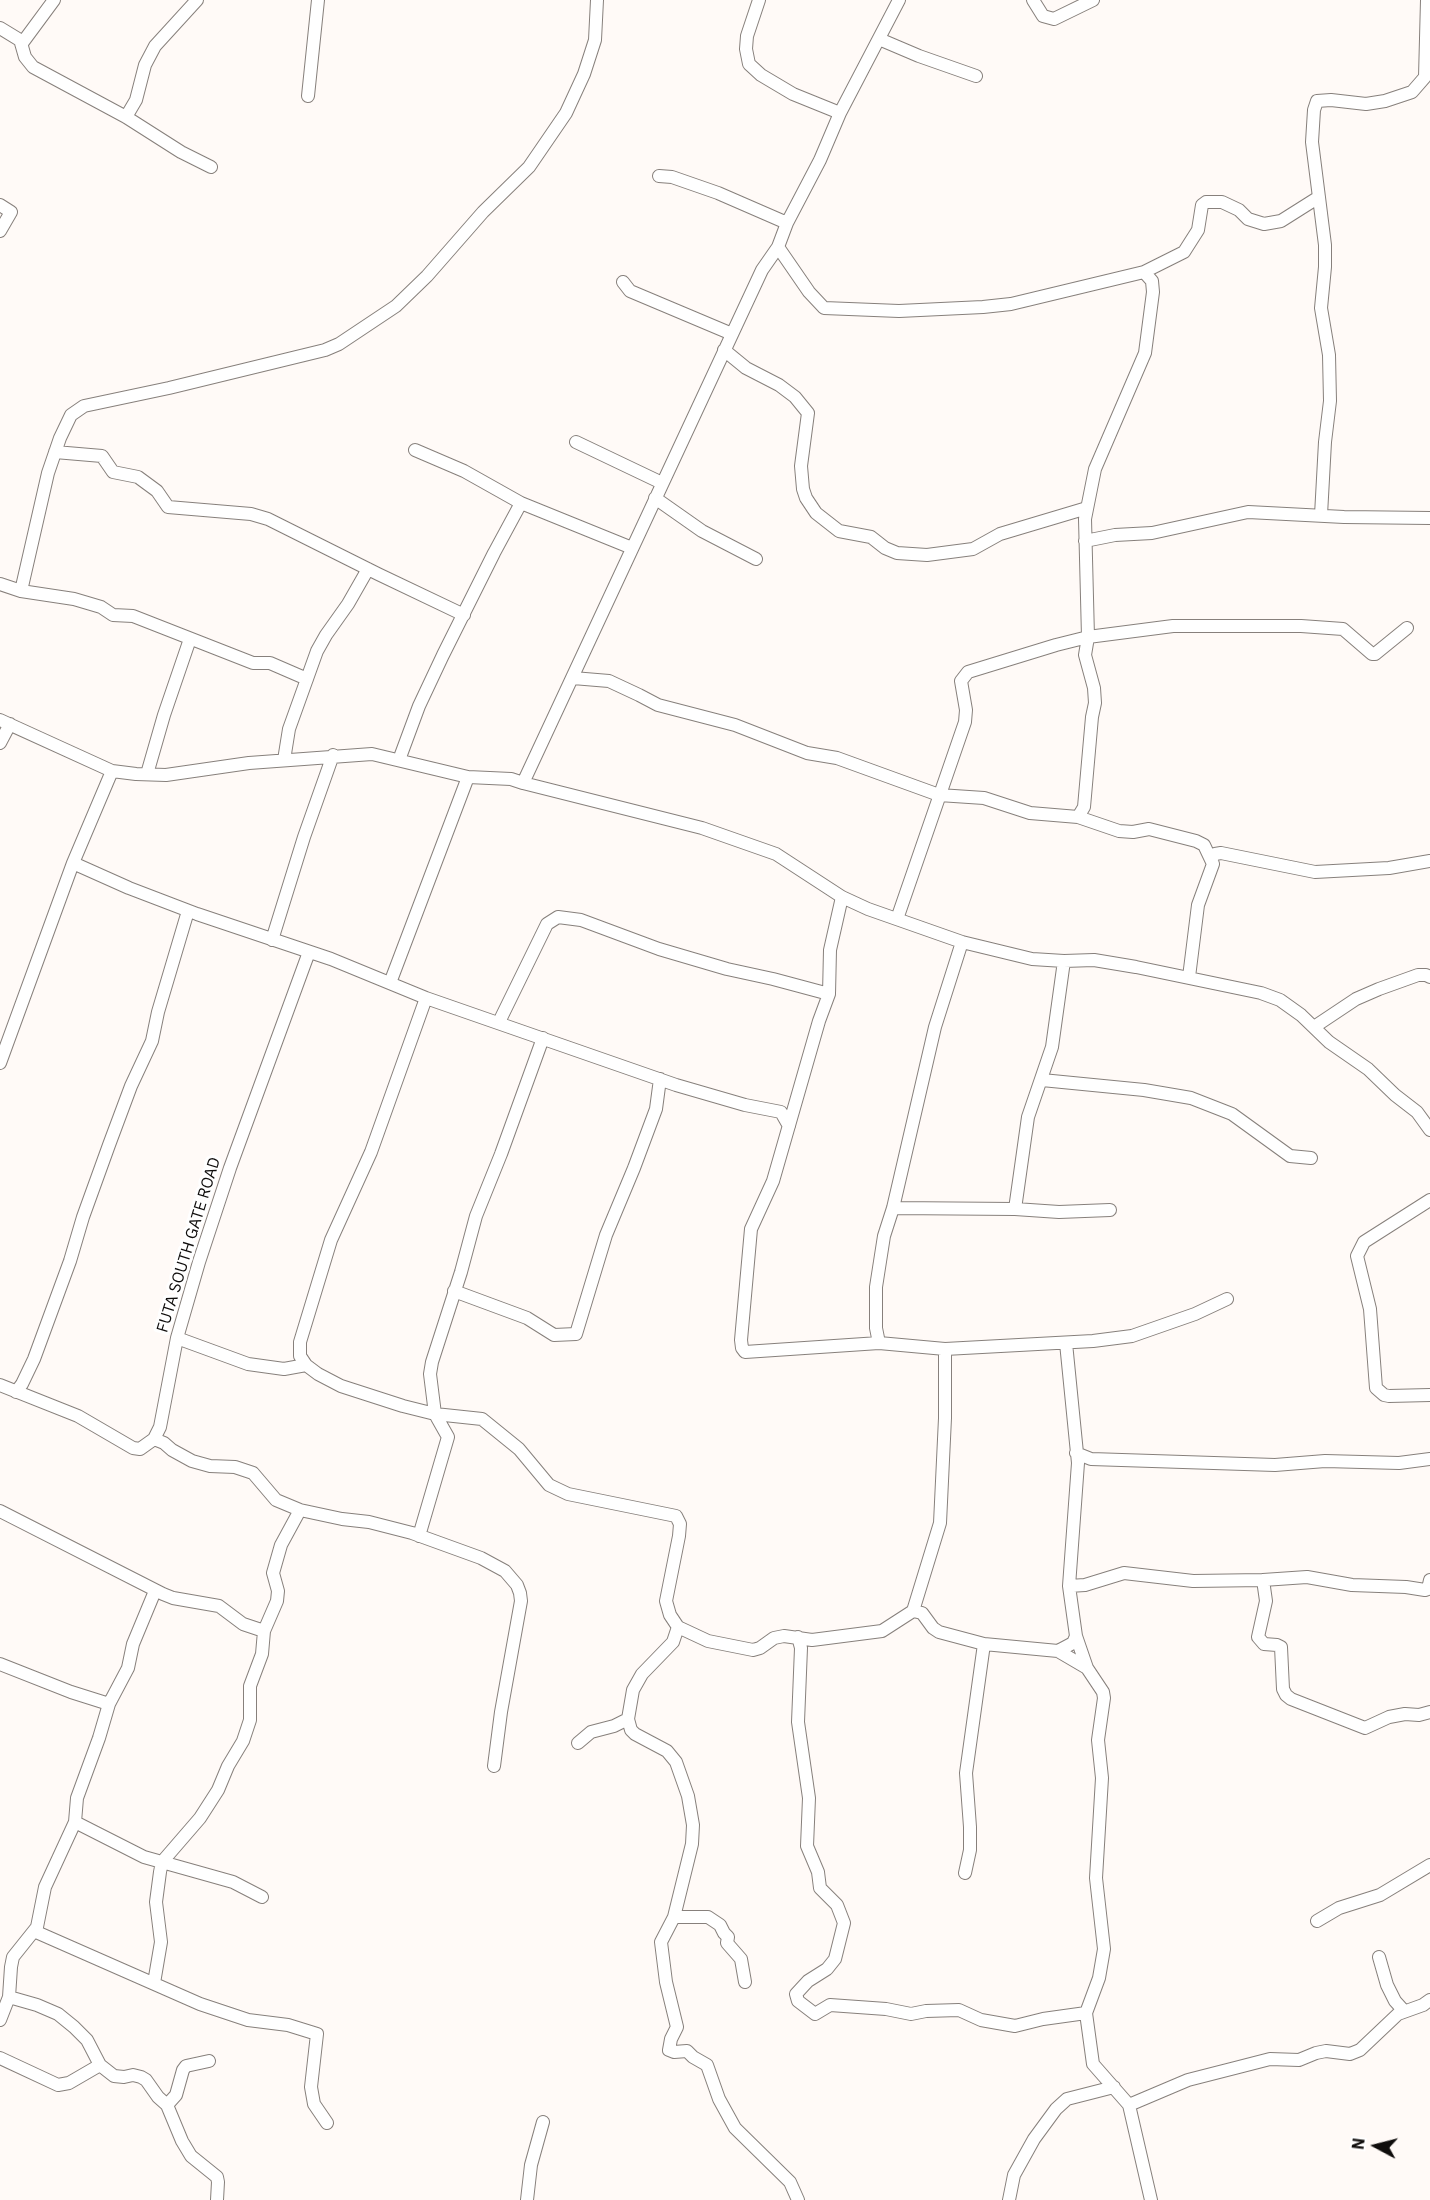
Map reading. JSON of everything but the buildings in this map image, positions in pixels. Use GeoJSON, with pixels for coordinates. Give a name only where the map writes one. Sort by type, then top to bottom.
{"type":"FeatureCollection","features":[{"type":"Feature","properties":{"kind":"street"},"geometry":{"type":"LineString","coordinates":[[54,0],[21,43],[25,57],[33,67],[126,117],[211,168]]}},
{"type":"Feature","properties":{"kind":"street"},"geometry":{"type":"LineString","coordinates":[[126,117],[136,100],[145,65],[154,46],[197,0]]}},
{"type":"Feature","properties":{"kind":"street"},"geometry":{"type":"LineString","coordinates":[[308,96],[318,0]]}},
{"type":"Feature","properties":{"kind":"street"},"geometry":{"type":"LineString","coordinates":[[21,591],[48,473],[64,426],[71,415],[84,406],[191,383],[325,350],[339,344],[396,306],[427,276],[483,212],[529,167],[567,113],[584,74],[595,40],[597,0]]}},
{"type":"Feature","properties":{"kind":"street"},"geometry":{"type":"LineString","coordinates":[[759,0],[747,36],[746,49],[749,64],[761,75],[793,94],[840,113]]}},
{"type":"Feature","properties":{"kind":"street"},"geometry":{"type":"LineString","coordinates":[[523,783],[762,270],[778,247],[840,113],[899,0]]}},
{"type":"Feature","properties":{"kind":"street"},"geometry":{"type":"LineString","coordinates":[[1033,0],[1043,16],[1048,18],[1054,18],[1093,0]]}},
{"type":"Feature","properties":{"kind":"street"},"geometry":{"type":"LineString","coordinates":[[1321,515],[1330,401],[1329,355],[1321,308],[1325,267],[1312,142],[1317,101],[1331,100],[1366,104],[1385,101],[1412,92],[1425,77],[1427,0]]}},
{"type":"Feature","properties":{"kind":"street"},"geometry":{"type":"LineString","coordinates":[[0,28],[22,42]]}},
{"type":"Feature","properties":{"kind":"street"},"geometry":{"type":"LineString","coordinates":[[879,39],[976,76]]}},
{"type":"Feature","properties":{"kind":"street"},"geometry":{"type":"LineString","coordinates":[[659,176],[672,177],[718,193],[787,224]]}},
{"type":"Feature","properties":{"kind":"street"},"geometry":{"type":"LineString","coordinates":[[778,247],[819,305],[832,310],[899,311],[1001,305],[1144,273],[1184,252],[1198,230],[1202,205],[1206,201],[1222,202],[1239,210],[1248,219],[1264,224],[1281,221],[1319,197]]}},
{"type":"Feature","properties":{"kind":"street"},"geometry":{"type":"LineString","coordinates":[[0,205],[11,212],[0,231]]}},
{"type":"Feature","properties":{"kind":"street"},"geometry":{"type":"LineString","coordinates":[[1078,817],[1084,807],[1095,703],[1094,688],[1085,655],[1088,638],[1085,541],[1087,508],[1095,470],[1145,353],[1153,292],[1152,281],[1144,273]]}},
{"type":"Feature","properties":{"kind":"street"},"geometry":{"type":"LineString","coordinates":[[624,282],[630,291],[732,334]]}},
{"type":"Feature","properties":{"kind":"street"},"geometry":{"type":"LineString","coordinates":[[724,350],[746,368],[780,385],[802,404],[808,413],[801,481],[806,498],[816,513],[839,531],[871,537],[885,548],[897,553],[927,555],[973,549],[1000,534],[1087,508]]}},
{"type":"Feature","properties":{"kind":"street"},"geometry":{"type":"LineString","coordinates":[[576,442],[662,483]]}},
{"type":"Feature","properties":{"kind":"street"},"geometry":{"type":"LineString","coordinates":[[415,450],[464,471],[521,503],[632,548]]}},
{"type":"Feature","properties":{"kind":"street"},"geometry":{"type":"LineString","coordinates":[[55,452],[102,456],[113,472],[138,477],[157,491],[168,507],[251,514],[268,519],[464,615]]}},
{"type":"Feature","properties":{"kind":"street"},"geometry":{"type":"LineString","coordinates":[[655,498],[702,531],[756,559]]}},
{"type":"Feature","properties":{"kind":"street"},"geometry":{"type":"LineString","coordinates":[[399,759],[419,706],[521,503]]}},
{"type":"Feature","properties":{"kind":"street"},"geometry":{"type":"LineString","coordinates":[[1085,541],[1115,535],[1152,533],[1248,512],[1430,518]]}},
{"type":"Feature","properties":{"kind":"street"},"geometry":{"type":"LineString","coordinates":[[284,760],[289,729],[317,651],[368,569]]}},
{"type":"Feature","properties":{"kind":"street"},"geometry":{"type":"LineString","coordinates":[[0,584],[21,591],[74,599],[101,607],[112,615],[133,616],[253,663],[270,663],[307,679]]}},
{"type":"Feature","properties":{"kind":"street"},"geometry":{"type":"LineString","coordinates":[[897,919],[965,722],[966,710],[961,681],[968,672],[1088,638],[1173,626],[1301,626],[1343,629],[1372,654],[1407,628]]}},
{"type":"Feature","properties":{"kind":"street"},"geometry":{"type":"LineString","coordinates":[[147,774],[190,639]]}},
{"type":"Feature","properties":{"kind":"street"},"geometry":{"type":"LineString","coordinates":[[573,678],[609,681],[658,705],[735,725],[807,753],[837,758],[939,795],[984,798],[1030,813],[1078,817],[1119,831],[1133,832],[1149,829],[1196,841],[1203,844],[1213,864]]}},
{"type":"Feature","properties":{"kind":"street"},"geometry":{"type":"LineString","coordinates":[[0,743],[5,722],[112,771],[147,774],[185,774],[249,763],[333,755],[372,754],[468,777],[511,779],[702,828],[776,854],[842,897],[962,942],[1032,959],[1094,960],[1261,993],[1280,1000],[1301,1015],[1329,1042],[1368,1069],[1417,1112],[1430,1130]]}},
{"type":"Feature","properties":{"kind":"street"},"geometry":{"type":"LineString","coordinates":[[272,940],[304,837],[333,755]]}},
{"type":"Feature","properties":{"kind":"street"},"geometry":{"type":"LineString","coordinates":[[0,1063],[73,863],[112,771]]}},
{"type":"Feature","properties":{"kind":"street"},"geometry":{"type":"LineString","coordinates":[[390,983],[468,777]]}},
{"type":"Feature","properties":{"kind":"street"},"geometry":{"type":"LineString","coordinates":[[1189,978],[1197,904],[1213,864],[1211,858],[1215,854],[1221,853],[1315,872],[1389,868],[1430,861]]}},
{"type":"Feature","properties":{"kind":"street"},"geometry":{"type":"LineString","coordinates":[[73,863],[188,911],[309,952],[426,998],[660,1079],[745,1105],[781,1112],[796,1102]]}},
{"type":"Feature","properties":{"kind":"street"},"geometry":{"type":"LineString","coordinates":[[842,897],[830,950],[829,994],[819,1021],[773,1181],[751,1229],[741,1340],[744,1352],[879,1343],[945,1349],[1066,1343],[1132,1336],[1195,1314],[1227,1299]]}},
{"type":"Feature","properties":{"kind":"street"},"geometry":{"type":"LineString","coordinates":[[16,1392],[38,1348],[109,1145],[131,1086],[152,1041],[158,1012],[188,911]]}},
{"type":"Feature","properties":{"kind":"street"},"geometry":{"type":"LineString","coordinates":[[499,1022],[547,924],[558,917],[581,920],[659,949],[727,969],[829,994]]}},
{"type":"Feature","properties":{"kind":"street"},"geometry":{"type":"LineString","coordinates":[[879,1343],[876,1328],[876,1287],[884,1236],[893,1208],[935,1027],[962,942]]}},
{"type":"Feature","properties":{"kind":"street","name":"FUTA SOUTH GATE ROAD"},"geometry":{"type":"LineString","coordinates":[[154,1438],[160,1426],[182,1314],[230,1168],[309,952]]}},
{"type":"Feature","properties":{"kind":"street"},"geometry":{"type":"LineString","coordinates":[[1015,1209],[1029,1117],[1052,1047],[1064,961]]}},
{"type":"Feature","properties":{"kind":"street"},"geometry":{"type":"LineString","coordinates":[[1314,1027],[1356,999],[1379,989],[1418,975],[1430,977]]}},
{"type":"Feature","properties":{"kind":"street"},"geometry":{"type":"LineString","coordinates":[[426,998],[371,1152],[331,1240],[300,1342],[300,1356],[306,1365],[341,1386],[435,1414],[478,1417],[489,1422],[519,1449],[549,1485],[568,1494],[676,1516],[680,1524],[679,1536],[666,1601],[670,1615],[678,1627],[708,1641],[746,1650],[760,1648],[774,1638],[784,1636],[812,1640],[882,1631],[913,1611],[940,1523],[945,1418],[945,1349]]}},
{"type":"Feature","properties":{"kind":"street"},"geometry":{"type":"LineString","coordinates":[[419,1536],[448,1437],[435,1414],[430,1374],[476,1216],[543,1038]]}},
{"type":"Feature","properties":{"kind":"street"},"geometry":{"type":"LineString","coordinates":[[454,1291],[526,1318],[554,1335],[576,1334],[606,1236],[656,1109],[660,1079]]}},
{"type":"Feature","properties":{"kind":"street"},"geometry":{"type":"LineString","coordinates":[[1042,1080],[1144,1090],[1191,1098],[1232,1114],[1290,1156],[1311,1158]]}},
{"type":"Feature","properties":{"kind":"street"},"geometry":{"type":"LineString","coordinates":[[781,1112],[789,1126]]}},
{"type":"Feature","properties":{"kind":"street"},"geometry":{"type":"LineString","coordinates":[[1430,1200],[1364,1242],[1357,1256],[1370,1309],[1376,1388],[1389,1396],[1430,1395]]}},
{"type":"Feature","properties":{"kind":"street"},"geometry":{"type":"LineString","coordinates":[[893,1208],[1015,1209],[1059,1212],[1110,1210]]}},
{"type":"Feature","properties":{"kind":"street"},"geometry":{"type":"LineString","coordinates":[[177,1338],[248,1364],[284,1369],[306,1365]]}},
{"type":"Feature","properties":{"kind":"street"},"geometry":{"type":"LineString","coordinates":[[1066,1343],[1077,1463],[1069,1586],[1076,1636],[1087,1668],[1103,1692],[1104,1698],[1098,1740],[1102,1779],[1096,1878],[1104,1949],[1099,1978],[1086,2013],[1093,2064],[1129,2105],[1151,2200]]}},
{"type":"Feature","properties":{"kind":"street"},"geometry":{"type":"LineString","coordinates":[[0,1385],[78,1416],[134,1448],[140,1449],[154,1438],[192,1461],[210,1466],[235,1467],[253,1473],[276,1500],[300,1510],[342,1520],[369,1522],[419,1536],[497,1565],[505,1571],[520,1593],[520,1611],[501,1712],[494,1766]]}},
{"type":"Feature","properties":{"kind":"street"},"geometry":{"type":"LineString","coordinates":[[1076,1453],[1091,1459],[1110,1461],[1275,1465],[1325,1461],[1390,1463],[1430,1459]]}},
{"type":"Feature","properties":{"kind":"street"},"geometry":{"type":"LineString","coordinates":[[154,1983],[161,1942],[156,1902],[162,1862],[200,1818],[218,1790],[228,1766],[243,1741],[250,1720],[250,1686],[262,1654],[264,1631],[277,1600],[278,1591],[273,1573],[281,1545],[300,1510]]}},
{"type":"Feature","properties":{"kind":"street"},"geometry":{"type":"LineString","coordinates":[[0,1511],[155,1590],[173,1598],[219,1606],[243,1624],[264,1631]]}},
{"type":"Feature","properties":{"kind":"street"},"geometry":{"type":"LineString","coordinates":[[1069,1586],[1085,1585],[1124,1573],[1193,1581],[1307,1577],[1352,1585],[1425,1590],[1428,1589],[1430,1580]]}},
{"type":"Feature","properties":{"kind":"street"},"geometry":{"type":"LineString","coordinates":[[1263,1580],[1266,1601],[1258,1637],[1264,1644],[1277,1644],[1281,1647],[1283,1689],[1291,1699],[1365,1728],[1389,1717],[1430,1712]]}},
{"type":"Feature","properties":{"kind":"street"},"geometry":{"type":"LineString","coordinates":[[0,2020],[9,1997],[10,1968],[13,1957],[37,1928],[45,1887],[75,1822],[77,1798],[109,1704],[128,1668],[133,1644],[155,1590]]}},
{"type":"Feature","properties":{"kind":"street"},"geometry":{"type":"LineString","coordinates":[[913,1611],[922,1613],[933,1628],[939,1632],[984,1644],[1058,1651],[1087,1668]]}},
{"type":"Feature","properties":{"kind":"street"},"geometry":{"type":"LineString","coordinates":[[678,1627],[673,1642],[642,1674],[633,1690],[628,1719],[631,1730],[635,1734],[672,1756],[690,1804],[693,1826],[692,1844],[674,1917],[661,1942],[666,1982],[677,2027],[669,2050],[687,2051],[707,2065],[719,2099],[735,2128],[790,2182],[798,2200]]}},
{"type":"Feature","properties":{"kind":"street"},"geometry":{"type":"LineString","coordinates":[[1058,1651],[1073,1643],[1076,1636]]}},
{"type":"Feature","properties":{"kind":"street"},"geometry":{"type":"LineString","coordinates":[[798,1637],[801,1648],[798,1722],[809,1798],[807,1846],[818,1872],[820,1888],[837,1905],[844,1923],[835,1959],[827,1969],[808,1981],[796,1994],[798,2001],[815,2014],[830,2005],[886,2009],[911,2014],[959,2010],[981,2020],[1015,2026],[1043,2019],[1086,2013]]}},
{"type":"Feature","properties":{"kind":"street"},"geometry":{"type":"LineString","coordinates":[[965,1872],[970,1850],[966,1773],[984,1644]]}},
{"type":"Feature","properties":{"kind":"street"},"geometry":{"type":"LineString","coordinates":[[0,1664],[71,1692],[109,1704]]}},
{"type":"Feature","properties":{"kind":"street"},"geometry":{"type":"LineString","coordinates":[[578,1743],[591,1732],[614,1726],[628,1719]]}},
{"type":"Feature","properties":{"kind":"street"},"geometry":{"type":"LineString","coordinates":[[75,1822],[144,1857],[233,1882],[262,1897]]}},
{"type":"Feature","properties":{"kind":"street"},"geometry":{"type":"LineString","coordinates":[[1317,1921],[1339,1908],[1380,1895],[1430,1865]]}},
{"type":"Feature","properties":{"kind":"street"},"geometry":{"type":"LineString","coordinates":[[674,1917],[708,1917],[720,1925],[728,1936],[728,1943],[741,1959],[745,1982]]}},
{"type":"Feature","properties":{"kind":"street"},"geometry":{"type":"LineString","coordinates":[[34,1931],[232,2015],[264,2023],[288,2025],[317,2034],[311,2087],[314,2104],[327,2123]]}},
{"type":"Feature","properties":{"kind":"street"},"geometry":{"type":"LineString","coordinates":[[1378,1957],[1387,1985],[1395,2001],[1404,2011]]}},
{"type":"Feature","properties":{"kind":"street"},"geometry":{"type":"LineString","coordinates":[[9,1997],[58,2014],[87,2040],[105,2070],[118,2077],[133,2075],[141,2077],[167,2104],[182,2141],[191,2156],[217,2177],[217,2200]]}},
{"type":"Feature","properties":{"kind":"street"},"geometry":{"type":"LineString","coordinates":[[1129,2105],[1188,2080],[1261,2061],[1299,2060],[1326,2051],[1350,2054],[1360,2050],[1398,2014],[1430,2000]]}},
{"type":"Feature","properties":{"kind":"street"},"geometry":{"type":"LineString","coordinates":[[0,2058],[58,2085],[69,2083],[100,2065]]}},
{"type":"Feature","properties":{"kind":"street"},"geometry":{"type":"LineString","coordinates":[[167,2104],[176,2095],[186,2066],[209,2061]]}},
{"type":"Feature","properties":{"kind":"street"},"geometry":{"type":"LineString","coordinates":[[1009,2200],[1014,2175],[1034,2139],[1056,2109],[1067,2099],[1114,2087]]}},
{"type":"Feature","properties":{"kind":"street"},"geometry":{"type":"LineString","coordinates":[[527,2200],[531,2165],[543,2121]]}}]}
